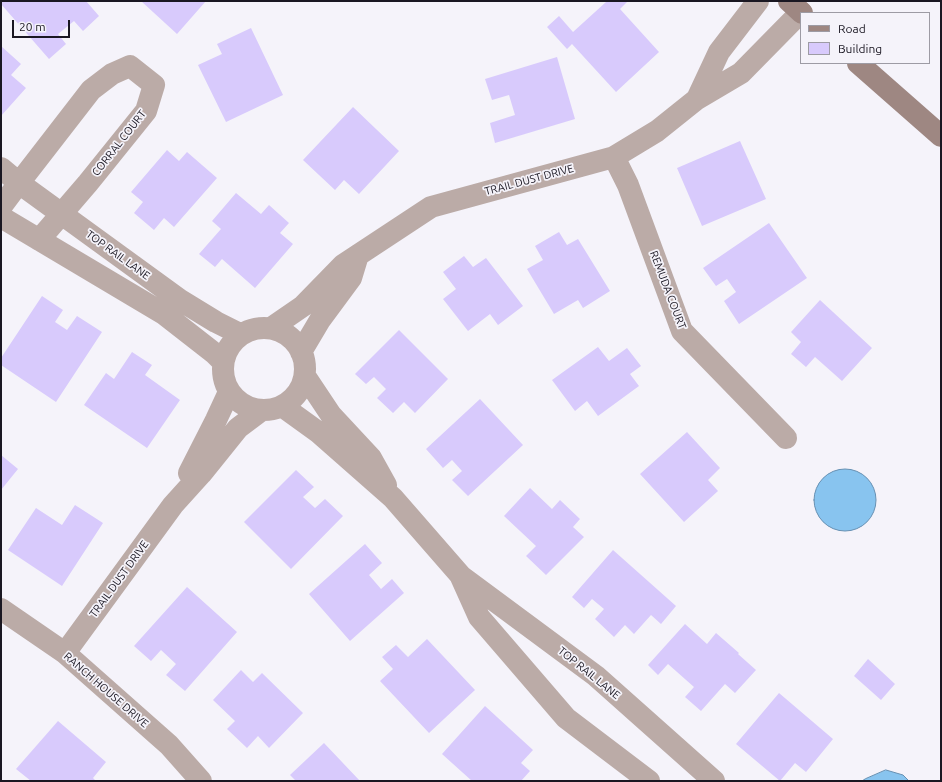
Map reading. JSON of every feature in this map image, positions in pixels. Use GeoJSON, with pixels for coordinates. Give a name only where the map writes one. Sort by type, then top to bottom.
{"type":"FeatureCollection","features":[{"type":"Feature","properties":{"kind":"street","name":"TRAIL DUST DRIVE"},"geometry":{"type":"LineString","coordinates":[[697,99],[719,52],[758,1]]}},
{"type":"Feature","properties":{"kind":"street","name":"TRAIL DUST DRIVE"},"geometry":{"type":"LineString","coordinates":[[271,328],[303,306],[343,265],[431,207],[614,157],[657,131],[697,99],[741,73],[797,9]]}},
{"type":"Feature","properties":{"kind":"street"},"geometry":{"type":"LineString","coordinates":[[859,64],[941,136]]}},
{"type":"Feature","properties":{"kind":"street","name":"CORRAL COURT"},"geometry":{"type":"LineString","coordinates":[[1,207],[91,90],[112,74],[130,66],[154,85],[146,111],[88,183],[39,240]]}},
{"type":"Feature","properties":{"kind":"street","name":"REMUDA COURT"},"geometry":{"type":"LineString","coordinates":[[614,157],[628,185],[682,331],[786,438]]}},
{"type":"Feature","properties":{"kind":"street","name":"TOP RAIL LANE"},"geometry":{"type":"LineString","coordinates":[[1,168],[180,300],[216,322],[240,334]]}},
{"type":"Feature","properties":{"kind":"street"},"geometry":{"type":"LineString","coordinates":[[1,216],[164,314],[222,361]]}},
{"type":"Feature","properties":{"kind":"street"},"geometry":{"type":"LineString","coordinates":[[301,352],[320,320],[351,278],[358,255]]}},
{"type":"Feature","properties":{"kind":"street"},"geometry":{"type":"LineString","coordinates":[[255,328],[271,328],[286,334],[298,345],[305,360],[305,376],[299,392],[288,404],[256,410],[241,404],[229,392],[223,377],[222,361],[228,346],[240,334],[255,328]]}},
{"type":"Feature","properties":{"kind":"street","name":"TOP RAIL LANE"},"geometry":{"type":"LineString","coordinates":[[305,376],[331,415],[371,458],[393,498]]}},
{"type":"Feature","properties":{"kind":"street","name":"TRAIL DUST DRIVE"},"geometry":{"type":"LineString","coordinates":[[173,505],[229,392]]}},
{"type":"Feature","properties":{"kind":"street","name":"TRAIL DUST DRIVE"},"geometry":{"type":"LineString","coordinates":[[65,653],[173,505],[201,474],[238,428],[272,408]]}},
{"type":"Feature","properties":{"kind":"street","name":"TOP RAIL LANE"},"geometry":{"type":"LineString","coordinates":[[272,408],[318,432],[393,498],[461,576],[596,676],[711,780]]}},
{"type":"Feature","properties":{"kind":"street","name":"TOP RAIL LANE"},"geometry":{"type":"LineString","coordinates":[[461,576],[479,617],[566,718],[649,781]]}},
{"type":"Feature","properties":{"kind":"street","name":"RANCH HOUSE DRIVE"},"geometry":{"type":"LineString","coordinates":[[1,609],[65,653],[169,745],[201,781]]}},
{"type":"Feature","properties":{"kind":"water"},"geometry":{"type":"Polygon","coordinates":[[[839,469],[851,469],[867,478],[874,488],[876,500],[874,512],[867,522],[851,531],[839,531],[828,526],[819,517],[814,506],[814,494],[819,483],[828,474],[839,469]]]}},
{"type":"Feature","properties":{"kind":"water"},"geometry":{"type":"Polygon","coordinates":[[[886,770],[903,775],[909,781],[862,781],[865,779],[886,770]]]}},
{"type":"Feature","properties":{"kind":"building"},"geometry":{"type":"Polygon","coordinates":[[[1,1],[86,1],[99,16],[83,31],[74,21],[58,34],[66,44],[49,59],[1,4],[1,1]]]}},
{"type":"Feature","properties":{"kind":"building"},"geometry":{"type":"Polygon","coordinates":[[[141,1],[206,1],[177,34],[141,1]]]}},
{"type":"Feature","properties":{"kind":"building"},"geometry":{"type":"Polygon","coordinates":[[[605,1],[628,1],[620,9],[659,52],[616,92],[572,44],[567,49],[547,27],[559,16],[573,32],[606,2],[605,1]]]}},
{"type":"Feature","properties":{"kind":"building"},"geometry":{"type":"Polygon","coordinates":[[[251,28],[283,95],[226,122],[198,65],[222,54],[217,44],[251,28]]]}},
{"type":"Feature","properties":{"kind":"building"},"geometry":{"type":"Polygon","coordinates":[[[1,46],[21,64],[11,75],[26,88],[1,116],[1,46]]]}},
{"type":"Feature","properties":{"kind":"building"},"geometry":{"type":"Polygon","coordinates":[[[557,57],[575,119],[495,143],[490,123],[515,115],[509,95],[492,100],[485,79],[557,57]]]}},
{"type":"Feature","properties":{"kind":"building"},"geometry":{"type":"Polygon","coordinates":[[[353,107],[399,151],[359,194],[344,180],[335,190],[303,160],[353,107]]]}},
{"type":"Feature","properties":{"kind":"building"},"geometry":{"type":"Polygon","coordinates":[[[740,141],[766,199],[702,226],[677,168],[740,141]]]}},
{"type":"Feature","properties":{"kind":"building"},"geometry":{"type":"Polygon","coordinates":[[[167,150],[179,161],[187,152],[217,178],[174,227],[164,218],[154,230],[134,213],[143,202],[131,192],[167,150]]]}},
{"type":"Feature","properties":{"kind":"building"},"geometry":{"type":"Polygon","coordinates":[[[236,193],[261,214],[269,205],[289,223],[280,233],[293,244],[255,288],[222,259],[215,267],[199,254],[221,229],[212,221],[236,193]]]}},
{"type":"Feature","properties":{"kind":"building"},"geometry":{"type":"Polygon","coordinates":[[[769,223],[807,278],[739,324],[724,301],[736,292],[727,279],[716,286],[703,268],[769,223]]]}},
{"type":"Feature","properties":{"kind":"building"},"geometry":{"type":"Polygon","coordinates":[[[559,232],[567,245],[578,239],[610,291],[583,308],[578,300],[554,314],[527,269],[543,260],[535,246],[559,232]]]}},
{"type":"Feature","properties":{"kind":"building"},"geometry":{"type":"Polygon","coordinates":[[[464,256],[473,267],[486,258],[523,306],[498,325],[490,314],[468,331],[443,299],[456,289],[443,272],[464,256]]]}},
{"type":"Feature","properties":{"kind":"building"},"geometry":{"type":"Polygon","coordinates":[[[42,296],[63,310],[55,322],[67,330],[77,316],[102,332],[56,402],[1,365],[1,358],[42,296]]]}},
{"type":"Feature","properties":{"kind":"building"},"geometry":{"type":"Polygon","coordinates":[[[820,300],[872,348],[842,381],[815,357],[806,367],[791,354],[801,342],[791,332],[820,300]]]}},
{"type":"Feature","properties":{"kind":"building"},"geometry":{"type":"Polygon","coordinates":[[[399,330],[448,379],[415,413],[404,402],[393,413],[377,398],[386,389],[374,377],[366,384],[355,374],[399,330]]]}},
{"type":"Feature","properties":{"kind":"building"},"geometry":{"type":"Polygon","coordinates":[[[598,347],[609,361],[627,348],[641,366],[630,374],[639,386],[598,416],[587,401],[575,411],[552,380],[598,347]]]}},
{"type":"Feature","properties":{"kind":"building"},"geometry":{"type":"Polygon","coordinates":[[[132,352],[152,365],[145,375],[180,400],[147,448],[84,405],[106,373],[114,379],[132,352]]]}},
{"type":"Feature","properties":{"kind":"building"},"geometry":{"type":"Polygon","coordinates":[[[480,399],[523,445],[468,496],[452,480],[462,471],[452,460],[443,468],[426,449],[480,399]]]}},
{"type":"Feature","properties":{"kind":"building"},"geometry":{"type":"Polygon","coordinates":[[[687,432],[720,468],[708,480],[718,491],[684,522],[640,474],[687,432]]]}},
{"type":"Feature","properties":{"kind":"building"},"geometry":{"type":"Polygon","coordinates":[[[1,455],[18,469],[1,490],[1,455]]]}},
{"type":"Feature","properties":{"kind":"building"},"geometry":{"type":"Polygon","coordinates":[[[296,470],[314,487],[303,497],[315,508],[325,499],[343,516],[291,569],[244,522],[296,470]]]}},
{"type":"Feature","properties":{"kind":"building"},"geometry":{"type":"Polygon","coordinates":[[[530,488],[552,509],[560,500],[580,519],[573,527],[584,537],[546,575],[526,556],[536,546],[504,516],[530,488]]]}},
{"type":"Feature","properties":{"kind":"building"},"geometry":{"type":"Polygon","coordinates":[[[75,505],[103,523],[62,586],[8,550],[36,508],[62,525],[75,505]]]}},
{"type":"Feature","properties":{"kind":"building"},"geometry":{"type":"Polygon","coordinates":[[[365,544],[382,563],[369,575],[381,589],[392,579],[404,593],[350,641],[309,594],[365,544]]]}},
{"type":"Feature","properties":{"kind":"building"},"geometry":{"type":"Polygon","coordinates":[[[613,550],[676,606],[661,624],[651,615],[634,634],[625,625],[614,637],[595,619],[604,609],[592,599],[584,608],[572,597],[613,550]]]}},
{"type":"Feature","properties":{"kind":"building"},"geometry":{"type":"Polygon","coordinates":[[[187,587],[237,632],[185,691],[166,675],[176,664],[161,650],[151,661],[134,646],[187,587]]]}},
{"type":"Feature","properties":{"kind":"building"},"geometry":{"type":"Polygon","coordinates":[[[685,624],[707,644],[716,633],[756,670],[735,693],[725,684],[701,711],[685,697],[694,687],[668,664],[658,675],[648,665],[685,624]]]}},
{"type":"Feature","properties":{"kind":"building"},"geometry":{"type":"Polygon","coordinates":[[[427,639],[475,690],[429,733],[380,681],[393,669],[382,657],[396,645],[408,657],[427,639]]]}},
{"type":"Feature","properties":{"kind":"building"},"geometry":{"type":"Polygon","coordinates":[[[868,659],[895,684],[881,700],[854,676],[868,659]]]}},
{"type":"Feature","properties":{"kind":"building"},"geometry":{"type":"Polygon","coordinates":[[[241,670],[253,682],[262,673],[303,713],[269,748],[258,736],[247,748],[227,729],[235,721],[213,700],[241,670]]]}},
{"type":"Feature","properties":{"kind":"building"},"geometry":{"type":"Polygon","coordinates":[[[779,693],[833,739],[806,772],[795,763],[780,781],[736,744],[779,693]]]}},
{"type":"Feature","properties":{"kind":"building"},"geometry":{"type":"Polygon","coordinates":[[[485,706],[533,750],[521,763],[530,771],[521,781],[472,781],[442,754],[485,706]]]}},
{"type":"Feature","properties":{"kind":"building"},"geometry":{"type":"Polygon","coordinates":[[[58,721],[106,762],[93,778],[96,781],[31,781],[16,769],[58,721]]]}},
{"type":"Feature","properties":{"kind":"building"},"geometry":{"type":"Polygon","coordinates":[[[324,743],[360,781],[296,781],[290,775],[324,743]]]}}]}
